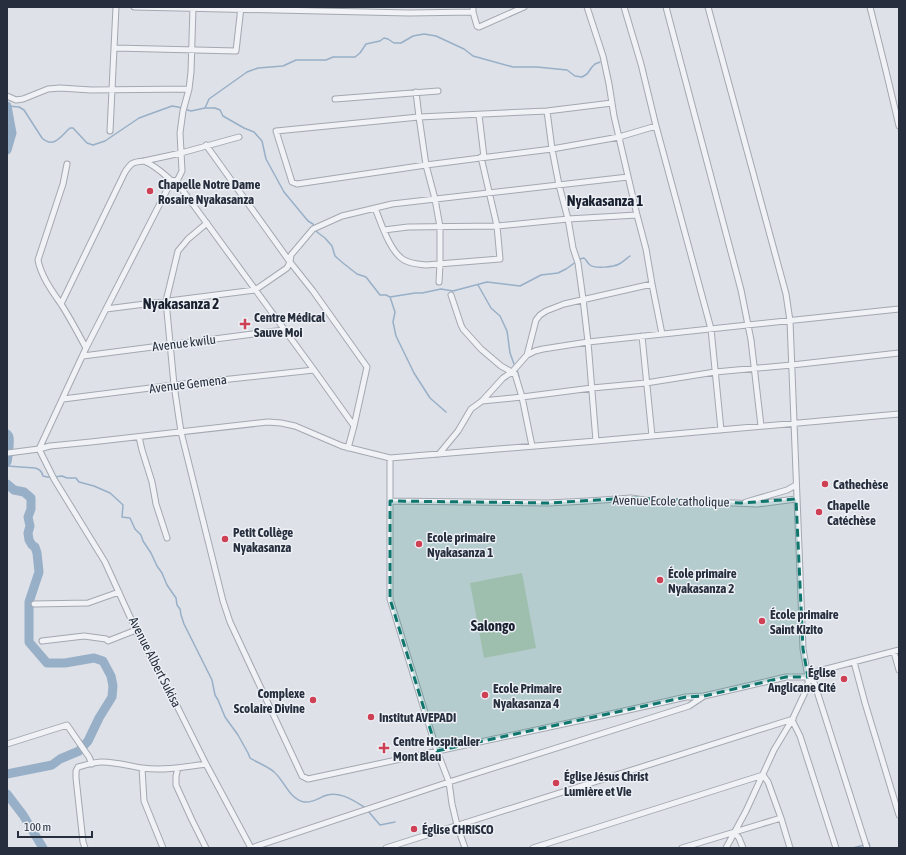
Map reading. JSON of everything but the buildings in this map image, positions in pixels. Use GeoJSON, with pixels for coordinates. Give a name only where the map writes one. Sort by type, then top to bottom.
{"type":"FeatureCollection","features":[{"type":"Feature","properties":{"kind":"street"},"geometry":{"type":"LineString","coordinates":[[110,130],[116,7]]}},
{"type":"Feature","properties":{"kind":"street"},"geometry":{"type":"LineString","coordinates":[[134,7],[342,9],[409,13],[473,10],[477,26],[479,27],[524,7]]}},
{"type":"Feature","properties":{"kind":"street"},"geometry":{"type":"LineString","coordinates":[[409,7],[409,13]]}},
{"type":"Feature","properties":{"kind":"street"},"geometry":{"type":"LineString","coordinates":[[587,7],[609,84],[614,116],[646,248],[662,334]]}},
{"type":"Feature","properties":{"kind":"street"},"geometry":{"type":"LineString","coordinates":[[624,7],[641,64],[656,126],[711,329],[722,430]]}},
{"type":"Feature","properties":{"kind":"street"},"geometry":{"type":"LineString","coordinates":[[666,7],[741,290],[748,325],[761,426]]}},
{"type":"Feature","properties":{"kind":"street"},"geometry":{"type":"LineString","coordinates":[[708,7],[786,294],[790,321],[803,649],[808,677],[808,686],[792,720],[774,750],[726,848]]}},
{"type":"Feature","properties":{"kind":"street"},"geometry":{"type":"LineString","coordinates":[[870,7],[899,126]]}},
{"type":"Feature","properties":{"kind":"street"},"geometry":{"type":"LineString","coordinates":[[39,449],[86,348],[171,182],[178,179],[182,171],[180,134],[183,109],[189,89],[193,8]]}},
{"type":"Feature","properties":{"kind":"street"},"geometry":{"type":"LineString","coordinates":[[115,48],[236,51],[241,8]]}},
{"type":"Feature","properties":{"kind":"street"},"geometry":{"type":"LineString","coordinates":[[7,96],[16,100],[23,99],[53,88],[91,90],[189,89]]}},
{"type":"Feature","properties":{"kind":"street"},"geometry":{"type":"LineString","coordinates":[[335,99],[438,91]]}},
{"type":"Feature","properties":{"kind":"street"},"geometry":{"type":"LineString","coordinates":[[416,92],[426,165],[435,199],[440,228],[439,282]]}},
{"type":"Feature","properties":{"kind":"street"},"geometry":{"type":"LineString","coordinates":[[612,103],[547,111],[419,117],[276,131],[292,182],[297,184],[482,157],[552,149],[619,137],[656,126]]}},
{"type":"Feature","properties":{"kind":"street"},"geometry":{"type":"LineString","coordinates":[[547,111],[552,149],[573,248],[577,260],[584,299],[596,441]]}},
{"type":"Feature","properties":{"kind":"street"},"geometry":{"type":"LineString","coordinates":[[375,208],[394,251],[404,261],[426,265],[500,259],[497,226],[482,157],[479,115]]}},
{"type":"Feature","properties":{"kind":"street"},"geometry":{"type":"LineString","coordinates":[[61,304],[125,172],[131,164],[138,161],[181,153],[239,137]]}},
{"type":"Feature","properties":{"kind":"street"},"geometry":{"type":"LineString","coordinates":[[206,145],[367,367],[348,448]]}},
{"type":"Feature","properties":{"kind":"street"},"geometry":{"type":"LineString","coordinates":[[144,161],[153,165],[166,175],[171,182],[181,188],[354,426]]}},
{"type":"Feature","properties":{"kind":"street"},"geometry":{"type":"LineString","coordinates":[[67,164],[63,184],[38,260],[50,290],[61,304],[86,348]]}},
{"type":"Feature","properties":{"kind":"street"},"geometry":{"type":"LineString","coordinates":[[106,309],[255,290],[287,268],[291,255],[315,228],[342,216],[392,204],[628,177]]}},
{"type":"Feature","properties":{"kind":"street"},"geometry":{"type":"LineString","coordinates":[[384,230],[408,227],[440,228],[497,226],[637,214]]}},
{"type":"Feature","properties":{"kind":"street"},"geometry":{"type":"LineString","coordinates":[[207,223],[188,239],[178,251],[166,301],[180,432],[223,601],[233,629],[302,776],[308,779],[686,697],[704,696],[786,677],[808,677],[815,672],[896,651],[899,670]]}},
{"type":"Feature","properties":{"kind":"street"},"geometry":{"type":"LineString","coordinates":[[527,355],[535,323],[540,315],[546,311],[564,304],[652,284]]}},
{"type":"Feature","properties":{"kind":"street"},"geometry":{"type":"LineString","coordinates":[[451,296],[463,329],[481,349],[501,366],[515,374],[522,397],[532,446]]}},
{"type":"Feature","properties":{"kind":"street"},"geometry":{"type":"LineString","coordinates":[[439,454],[458,430],[471,409],[482,401],[527,355],[543,348],[899,309]]}},
{"type":"Feature","properties":{"kind":"street","name":"Avenue kwilu"},"geometry":{"type":"LineString","coordinates":[[83,356],[284,330]]}},
{"type":"Feature","properties":{"kind":"street"},"geometry":{"type":"LineString","coordinates":[[642,336],[652,436]]}},
{"type":"Feature","properties":{"kind":"street"},"geometry":{"type":"LineString","coordinates":[[482,401],[646,382],[715,372],[899,353]]}},
{"type":"Feature","properties":{"kind":"street","name":"Avenue Gemena"},"geometry":{"type":"LineString","coordinates":[[62,399],[314,370]]}},
{"type":"Feature","properties":{"kind":"street"},"geometry":{"type":"LineString","coordinates":[[8,453],[50,446],[268,422],[295,426],[348,448],[390,458],[899,414]]}},
{"type":"Feature","properties":{"kind":"street"},"geometry":{"type":"LineString","coordinates":[[139,437],[152,482],[156,504],[167,538]]}},
{"type":"Feature","properties":{"kind":"street","name":"Avenue Albert Sukisa"},"geometry":{"type":"LineString","coordinates":[[39,449],[53,477],[105,562],[136,630],[251,848]]}},
{"type":"Feature","properties":{"kind":"street"},"geometry":{"type":"LineString","coordinates":[[390,458],[390,599],[437,751],[449,782],[452,804],[465,848]]}},
{"type":"Feature","properties":{"kind":"street"},"geometry":{"type":"LineString","coordinates":[[741,503],[786,490],[796,485]]}},
{"type":"Feature","properties":{"kind":"street","name":"Avenue Ecole catholique"},"geometry":{"type":"LineString","coordinates":[[390,501],[548,503],[631,498],[652,501],[757,504],[796,499]]}},
{"type":"Feature","properties":{"kind":"street"},"geometry":{"type":"LineString","coordinates":[[34,604],[88,602],[119,592]]}},
{"type":"Feature","properties":{"kind":"street"},"geometry":{"type":"LineString","coordinates":[[42,641],[84,636],[106,639],[108,641],[136,630]]}},
{"type":"Feature","properties":{"kind":"street"},"geometry":{"type":"LineString","coordinates":[[854,662],[899,815]]}},
{"type":"Feature","properties":{"kind":"street"},"geometry":{"type":"LineString","coordinates":[[808,677],[814,682],[867,848]]}},
{"type":"Feature","properties":{"kind":"street"},"geometry":{"type":"LineString","coordinates":[[251,848],[449,782],[689,706],[704,696]]}},
{"type":"Feature","properties":{"kind":"street"},"geometry":{"type":"LineString","coordinates":[[386,848],[792,720]]}},
{"type":"Feature","properties":{"kind":"street"},"geometry":{"type":"LineString","coordinates":[[792,720],[800,736],[836,848]]}},
{"type":"Feature","properties":{"kind":"street"},"geometry":{"type":"LineString","coordinates":[[7,744],[67,726],[89,757],[92,764]]}},
{"type":"Feature","properties":{"kind":"street"},"geometry":{"type":"LineString","coordinates":[[85,848],[83,842],[76,778],[76,771],[78,767],[103,762],[158,769],[206,764]]}},
{"type":"Feature","properties":{"kind":"street"},"geometry":{"type":"LineString","coordinates":[[142,768],[144,801],[163,848]]}},
{"type":"Feature","properties":{"kind":"street"},"geometry":{"type":"LineString","coordinates":[[178,768],[176,785],[206,848]]}},
{"type":"Feature","properties":{"kind":"street"},"geometry":{"type":"LineString","coordinates":[[763,775],[768,782],[790,848]]}},
{"type":"Feature","properties":{"kind":"street"},"geometry":{"type":"LineString","coordinates":[[532,848],[763,775]]}},
{"type":"Feature","properties":{"kind":"street"},"geometry":{"type":"LineString","coordinates":[[682,848],[781,818]]}},
{"type":"Feature","properties":{"kind":"street"},"geometry":{"type":"LineString","coordinates":[[734,832],[739,838],[743,848]]}},
{"type":"Feature","properties":{"kind":"highlighted area"},"geometry":{"type":"Polygon","coordinates":[[[631,498],[741,503],[796,499],[803,649],[808,677],[786,677],[704,696],[686,697],[437,751],[390,599],[390,501],[548,503],[631,498]]]}},
{"type":"Feature","properties":{"kind":"green space"},"geometry":{"type":"Polygon","coordinates":[[[522,573],[536,648],[484,658],[470,583],[522,573]]]}},
{"type":"Feature","properties":{"kind":"waterway"},"geometry":{"type":"LineString","coordinates":[[205,108],[209,99],[247,72],[258,68],[283,66],[296,60],[326,60],[333,57],[355,57],[360,53],[366,44],[380,41],[384,38],[394,43],[401,43],[413,36],[424,34],[436,36],[464,49],[473,56],[513,67],[537,67],[567,70],[575,76],[582,77],[587,74],[595,64],[600,62]]}},
{"type":"Feature","properties":{"kind":"waterway"},"geometry":{"type":"LineString","coordinates":[[7,106],[19,107],[24,110],[42,138],[46,141],[54,142],[70,128],[73,128],[87,143],[93,145],[105,141],[139,118],[172,106],[191,111],[205,108],[215,108],[220,110],[223,116],[254,132],[262,141],[266,159],[284,192],[314,226]]}},
{"type":"Feature","properties":{"kind":"waterway"},"geometry":{"type":"LineString","coordinates":[[7,106],[12,133],[7,150]]}},
{"type":"Feature","properties":{"kind":"waterway"},"geometry":{"type":"LineString","coordinates":[[316,230],[332,246],[335,256],[357,274],[366,277],[380,295],[390,297],[441,289],[453,291],[487,282],[520,286],[541,275],[558,273],[580,259],[584,258],[592,266],[604,267],[619,264],[630,256]]}},
{"type":"Feature","properties":{"kind":"waterway"},"geometry":{"type":"LineString","coordinates":[[478,285],[491,308],[500,316],[507,331],[510,353],[514,364]]}},
{"type":"Feature","properties":{"kind":"waterway"},"geometry":{"type":"LineString","coordinates":[[390,297],[395,312],[393,322],[396,336],[414,373],[430,398],[446,412]]}},
{"type":"Feature","properties":{"kind":"waterway"},"geometry":{"type":"LineString","coordinates":[[517,370],[519,377]]}},
{"type":"Feature","properties":{"kind":"waterway"},"geometry":{"type":"LineString","coordinates":[[7,434],[9,437],[7,462]]}},
{"type":"Feature","properties":{"kind":"waterway"},"geometry":{"type":"LineString","coordinates":[[7,466],[35,468],[38,469],[43,476],[50,477]]}},
{"type":"Feature","properties":{"kind":"waterway"},"geometry":{"type":"LineString","coordinates":[[54,477],[62,476],[67,478],[76,478],[79,482],[94,486],[110,493],[123,505],[122,517],[130,518],[135,529],[141,535],[151,553],[167,585],[176,598],[184,624],[212,680],[215,695],[225,717],[238,735],[250,758],[269,768],[278,775],[294,797],[299,800],[309,802],[329,794],[335,794],[355,801],[364,807]]}},
{"type":"Feature","properties":{"kind":"waterway"},"geometry":{"type":"LineString","coordinates":[[7,484],[14,490],[24,492],[31,498],[31,509],[28,517],[30,526],[28,533],[29,540],[35,547],[37,553],[39,572],[29,602],[29,642],[47,663],[65,663],[94,658],[103,661],[111,676],[113,686],[112,697],[99,718],[88,741],[79,751],[60,759],[52,765],[7,774]]}},
{"type":"Feature","properties":{"kind":"waterway"},"geometry":{"type":"LineString","coordinates":[[7,794],[23,815],[43,848]]}},
{"type":"Feature","properties":{"kind":"waterway"},"geometry":{"type":"LineString","coordinates":[[368,811],[380,825],[395,822]]}},
{"type":"Feature","properties":{"kind":"waterway"},"geometry":{"type":"LineString","coordinates":[[869,843],[870,848]]}},
{"type":"Feature","properties":{"kind":"waterway"},"geometry":{"type":"LineString","coordinates":[[853,848],[864,845]]}},
{"type":"Feature","properties":{"kind":"place","name":"Chapelle Notre Dame Rosaire Nyakasanza"},"geometry":{"type":"Point","coordinates":[150,191]}},
{"type":"Feature","properties":{"kind":"place","name":"Centre Médical Sauve Moi"},"geometry":{"type":"Point","coordinates":[245,324]}},
{"type":"Feature","properties":{"kind":"place","name":"Cathechèse"},"geometry":{"type":"Point","coordinates":[825,484]}},
{"type":"Feature","properties":{"kind":"place","name":"Chapelle Catéchèse"},"geometry":{"type":"Point","coordinates":[819,512]}},
{"type":"Feature","properties":{"kind":"place","name":"Petit Collège Nyakasanza"},"geometry":{"type":"Point","coordinates":[225,539]}},
{"type":"Feature","properties":{"kind":"place","name":"Ecole primaire Nyakasanza 1"},"geometry":{"type":"Point","coordinates":[419,544]}},
{"type":"Feature","properties":{"kind":"place","name":"École primaire Nyakasanza 2"},"geometry":{"type":"Point","coordinates":[660,580]}},
{"type":"Feature","properties":{"kind":"place","name":"École primaire Saint Kizito"},"geometry":{"type":"Point","coordinates":[762,621]}},
{"type":"Feature","properties":{"kind":"place","name":"Église Anglicane Cité"},"geometry":{"type":"Point","coordinates":[844,679]}},
{"type":"Feature","properties":{"kind":"place","name":"Ecole Primaire Nyakasanza 4"},"geometry":{"type":"Point","coordinates":[485,695]}},
{"type":"Feature","properties":{"kind":"place","name":"Complexe Scolaire Divine"},"geometry":{"type":"Point","coordinates":[313,700]}},
{"type":"Feature","properties":{"kind":"place","name":"Institut AVEPADI"},"geometry":{"type":"Point","coordinates":[371,717]}},
{"type":"Feature","properties":{"kind":"place","name":"Centre Hospitalier Mont Bleu"},"geometry":{"type":"Point","coordinates":[384,748]}},
{"type":"Feature","properties":{"kind":"place","name":"Église Jésus Christ Lumière et Vie"},"geometry":{"type":"Point","coordinates":[556,783]}},
{"type":"Feature","properties":{"kind":"place","name":"Église CHRISCO"},"geometry":{"type":"Point","coordinates":[414,829]}},
{"type":"Feature","properties":{"kind":"district","name":"Nyakasanza 1"},"geometry":{"type":"Point","coordinates":[605,200]}},
{"type":"Feature","properties":{"kind":"district","name":"Nyakasanza 2"},"geometry":{"type":"Point","coordinates":[181,303]}},
{"type":"Feature","properties":{"kind":"district","name":"Salongo"},"geometry":{"type":"Point","coordinates":[493,625]}}]}
